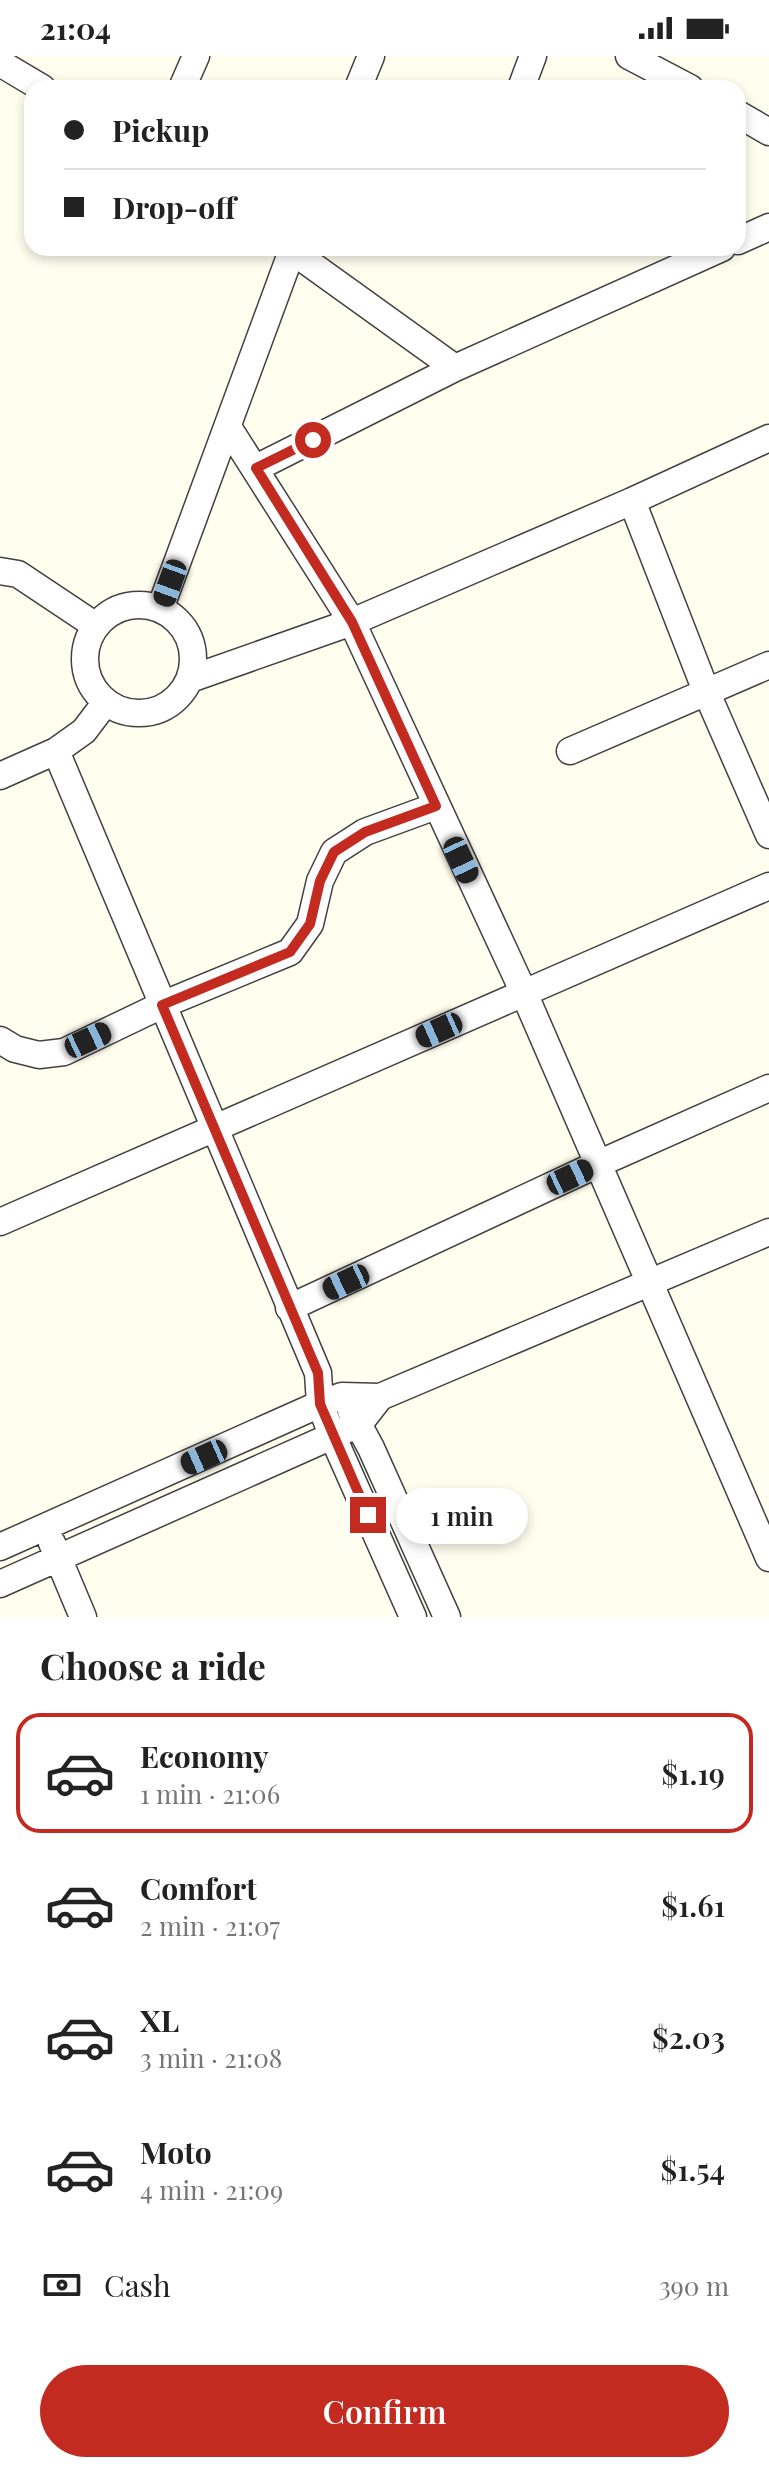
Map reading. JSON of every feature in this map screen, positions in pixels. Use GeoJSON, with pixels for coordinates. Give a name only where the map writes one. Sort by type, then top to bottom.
{"type":"FeatureCollection","features":[{"type":"Feature","properties":{"kind":"street"},"geometry":{"type":"LineString","coordinates":[[186,80],[196,56]]}},
{"type":"Feature","properties":{"kind":"street"},"geometry":{"type":"LineString","coordinates":[[361,80],[371,56]]}},
{"type":"Feature","properties":{"kind":"street"},"geometry":{"type":"LineString","coordinates":[[524,80],[533,56]]}},
{"type":"Feature","properties":{"kind":"street"},"geometry":{"type":"LineString","coordinates":[[629,56],[669,65],[683,80]]}},
{"type":"Feature","properties":{"kind":"street"},"geometry":{"type":"LineString","coordinates":[[0,63],[33,74]]}},
{"type":"Feature","properties":{"kind":"street"},"geometry":{"type":"LineString","coordinates":[[746,119],[769,132]]}},
{"type":"Feature","properties":{"kind":"street"},"geometry":{"type":"LineString","coordinates":[[160,609],[289,256]]}},
{"type":"Feature","properties":{"kind":"street"},"geometry":{"type":"LineString","coordinates":[[301,256],[455,368]]}},
{"type":"Feature","properties":{"kind":"street"},"geometry":{"type":"LineString","coordinates":[[256,468],[455,368],[704,256]]}},
{"type":"Feature","properties":{"kind":"street"},"geometry":{"type":"LineString","coordinates":[[228,427],[352,622],[524,993],[769,1558]]}},
{"type":"Feature","properties":{"kind":"street"},"geometry":{"type":"LineString","coordinates":[[190,679],[352,622],[769,438]]}},
{"type":"Feature","properties":{"kind":"street"},"geometry":{"type":"LineString","coordinates":[[632,501],[706,691],[769,835]]}},
{"type":"Feature","properties":{"kind":"street"},"geometry":{"type":"LineString","coordinates":[[0,571],[18,574],[96,626]]}},
{"type":"Feature","properties":{"kind":"street"},"geometry":{"type":"LineString","coordinates":[[132,605],[160,609],[183,626],[190,638],[193,652],[190,679],[172,702],[160,709],[133,713],[119,709],[106,702],[89,680],[86,652],[89,638],[106,616],[132,605]]}},
{"type":"Feature","properties":{"kind":"street"},"geometry":{"type":"LineString","coordinates":[[570,751],[769,665]]}},
{"type":"Feature","properties":{"kind":"street"},"geometry":{"type":"LineString","coordinates":[[0,776],[56,751],[84,731],[106,702]]}},
{"type":"Feature","properties":{"kind":"street"},"geometry":{"type":"LineString","coordinates":[[56,751],[289,1308],[331,1400],[333,1437],[413,1617]]}},
{"type":"Feature","properties":{"kind":"street"},"geometry":{"type":"LineString","coordinates":[[0,1040],[15,1049],[39,1055],[64,1052],[162,1005],[290,952],[310,924],[320,881],[334,852],[365,832],[436,806]]}},
{"type":"Feature","properties":{"kind":"street"},"geometry":{"type":"LineString","coordinates":[[0,1222],[769,886]]}},
{"type":"Feature","properties":{"kind":"street"},"geometry":{"type":"LineString","coordinates":[[289,1308],[769,1088]]}},
{"type":"Feature","properties":{"kind":"street"},"geometry":{"type":"LineString","coordinates":[[0,1547],[331,1400],[380,1397],[769,1232]]}},
{"type":"Feature","properties":{"kind":"street"},"geometry":{"type":"LineString","coordinates":[[0,1584],[333,1437],[359,1424],[380,1397]]}},
{"type":"Feature","properties":{"kind":"street"},"geometry":{"type":"LineString","coordinates":[[331,1400],[359,1424],[447,1617]]}},
{"type":"Feature","properties":{"kind":"street"},"geometry":{"type":"LineString","coordinates":[[46,1527],[83,1617]]}},
{"type":"Feature","properties":{"kind":"route"},"geometry":{"type":"LineString","coordinates":[[313,440],[256,468],[352,622],[436,806],[365,832],[334,852],[320,881],[310,924],[290,952],[162,1005],[318,1373],[320,1404],[368,1515]]}}]}
